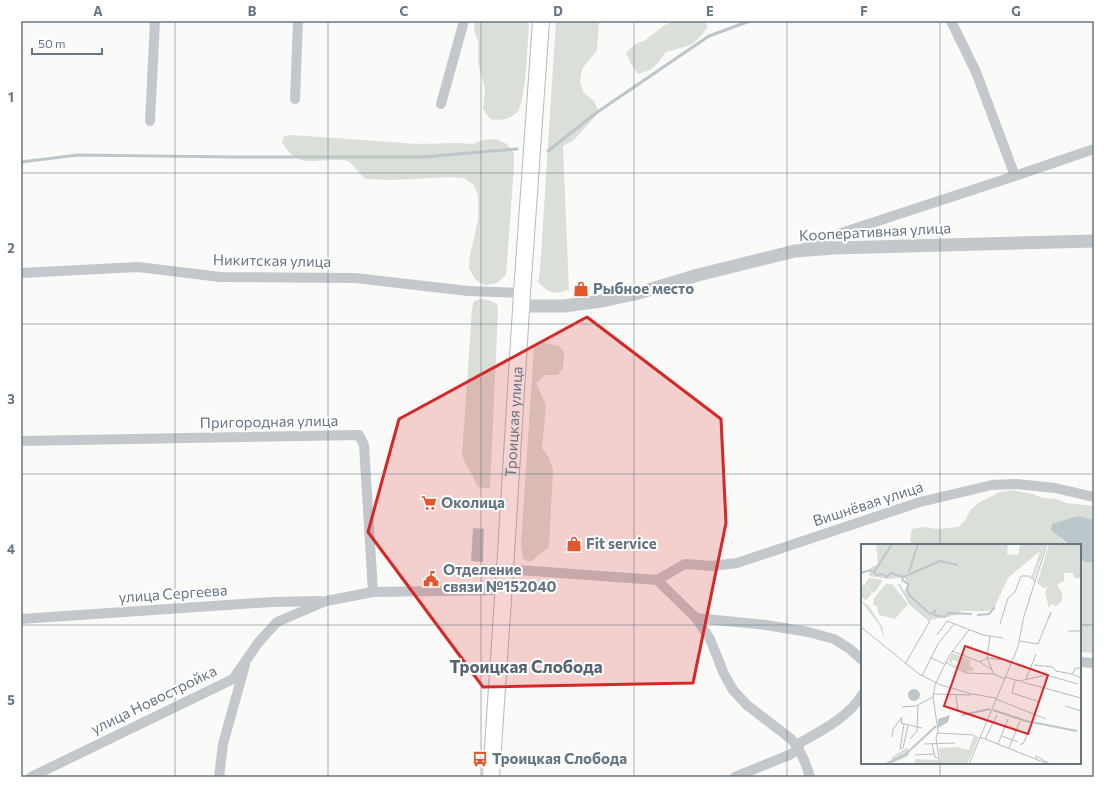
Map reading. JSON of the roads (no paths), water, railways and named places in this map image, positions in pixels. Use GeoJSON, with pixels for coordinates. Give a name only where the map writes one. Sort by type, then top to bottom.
{"type":"FeatureCollection","features":[{"type":"Feature","properties":{"kind":"main road","name":"Троицкая улица"},"geometry":{"type":"LineString","coordinates":[[491,777],[504,590],[521,300],[541,21]]}},
{"type":"Feature","properties":{"kind":"street"},"geometry":{"type":"LineString","coordinates":[[150,121],[155,21]]}},
{"type":"Feature","properties":{"kind":"street"},"geometry":{"type":"LineString","coordinates":[[295,99],[298,21]]}},
{"type":"Feature","properties":{"kind":"street"},"geometry":{"type":"LineString","coordinates":[[441,104],[464,21]]}},
{"type":"Feature","properties":{"kind":"street"},"geometry":{"type":"LineString","coordinates":[[951,21],[976,72],[1015,176]]}},
{"type":"Feature","properties":{"kind":"street"},"geometry":{"type":"LineString","coordinates":[[795,251],[841,233],[1094,149]]}},
{"type":"Feature","properties":{"kind":"street","name":"Кооперативная улица"},"geometry":{"type":"LineString","coordinates":[[521,300],[564,306],[602,301],[635,294],[698,275],[795,251],[835,248],[1094,241]]}},
{"type":"Feature","properties":{"kind":"street","name":"Никитская улица"},"geometry":{"type":"LineString","coordinates":[[21,273],[138,267],[220,277],[355,278],[468,291],[521,300]]}},
{"type":"Feature","properties":{"kind":"street","name":"Пригородная улица"},"geometry":{"type":"LineString","coordinates":[[21,441],[359,435],[364,445],[373,592]]}},
{"type":"Feature","properties":{"kind":"street","name":"Вишнёвая улица"},"geometry":{"type":"LineString","coordinates":[[657,580],[685,564],[712,566],[737,563],[920,502],[992,485],[1017,484],[1055,488],[1094,497]]}},
{"type":"Feature","properties":{"kind":"street"},"geometry":{"type":"LineString","coordinates":[[505,568],[657,580],[696,618],[710,639],[724,674],[734,690],[747,705],[791,739],[798,747],[810,777]]}},
{"type":"Feature","properties":{"kind":"street","name":"улица Новостройка"},"geometry":{"type":"LineString","coordinates":[[31,777],[232,678],[258,643],[277,622],[326,600],[373,592],[504,590]]}},
{"type":"Feature","properties":{"kind":"street","name":"улица Сергеева"},"geometry":{"type":"LineString","coordinates":[[21,619],[326,600]]}},
{"type":"Feature","properties":{"kind":"street"},"geometry":{"type":"LineString","coordinates":[[696,618],[766,625],[808,632],[834,639],[850,648],[861,659]]}},
{"type":"Feature","properties":{"kind":"street"},"geometry":{"type":"LineString","coordinates":[[219,777],[223,744],[248,657]]}},
{"type":"Feature","properties":{"kind":"street"},"geometry":{"type":"LineString","coordinates":[[1081,662],[1094,663]]}},
{"type":"Feature","properties":{"kind":"street"},"geometry":{"type":"LineString","coordinates":[[735,777],[789,755],[798,747],[832,724],[849,710],[861,696]]}},
{"type":"Feature","properties":{"kind":"waterway"},"geometry":{"type":"LineString","coordinates":[[548,151],[596,113],[709,36],[750,21]]}},
{"type":"Feature","properties":{"kind":"waterway"},"geometry":{"type":"LineString","coordinates":[[21,162],[78,155],[423,157],[517,149]]}},
{"type":"Feature","properties":{"kind":"place","name":"Рыбное место"},"geometry":{"type":"Point","coordinates":[581,289]}},
{"type":"Feature","properties":{"kind":"place","name":"Околица"},"geometry":{"type":"Point","coordinates":[429,503]}},
{"type":"Feature","properties":{"kind":"place","name":"Fit service"},"geometry":{"type":"Point","coordinates":[574,544]}},
{"type":"Feature","properties":{"kind":"place","name":"Отделение связи №152040"},"geometry":{"type":"Point","coordinates":[431,579]}},
{"type":"Feature","properties":{"kind":"place","name":"Троицкая Слобода"},"geometry":{"type":"Point","coordinates":[480,759]}},
{"type":"Feature","properties":{"kind":"district","name":"Троицкая Слобода"},"geometry":{"type":"Point","coordinates":[526,667]}}]}
